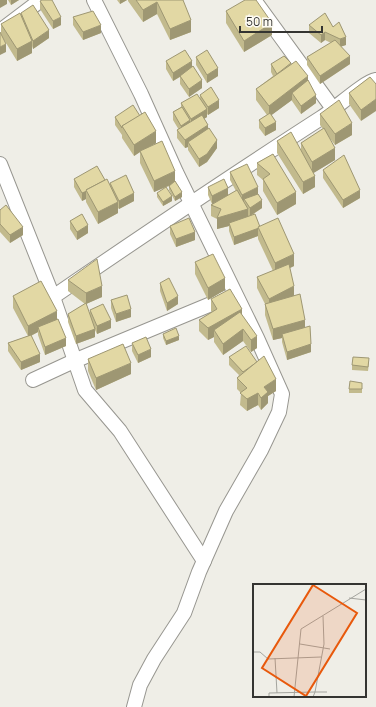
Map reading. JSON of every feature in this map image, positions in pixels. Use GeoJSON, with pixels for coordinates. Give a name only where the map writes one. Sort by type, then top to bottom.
{"type":"FeatureCollection","features":[{"type":"Feature","properties":{"kind":"street"},"geometry":{"type":"LineString","coordinates":[[1,28],[41,0]]}},
{"type":"Feature","properties":{"kind":"street"},"geometry":{"type":"LineString","coordinates":[[94,0],[276,378],[282,394],[282,403],[279,412],[261,450],[226,511],[204,561],[184,613],[154,659],[140,685],[134,707]]}},
{"type":"Feature","properties":{"kind":"street"},"geometry":{"type":"LineString","coordinates":[[254,0],[334,110]]}},
{"type":"Feature","properties":{"kind":"street"},"geometry":{"type":"LineString","coordinates":[[53,296],[191,202],[334,110],[364,86],[376,80]]}},
{"type":"Feature","properties":{"kind":"street"},"geometry":{"type":"LineString","coordinates":[[0,164],[53,296],[85,390],[120,431],[204,561]]}},
{"type":"Feature","properties":{"kind":"street"},"geometry":{"type":"LineString","coordinates":[[33,380],[74,361],[235,294]]}},
{"type":"Feature","properties":{"kind":"building"},"geometry":{"type":"Polygon","coordinates":[[[52,0],[61,17],[53,21],[40,1],[52,0]]]}},
{"type":"Feature","properties":{"kind":"building"},"geometry":{"type":"Polygon","coordinates":[[[136,0],[183,0],[191,20],[170,29],[157,2],[143,10],[136,0]]]}},
{"type":"Feature","properties":{"kind":"building"},"geometry":{"type":"Polygon","coordinates":[[[245,0],[256,0],[272,23],[244,41],[226,11],[245,0]]]}},
{"type":"Feature","properties":{"kind":"building"},"geometry":{"type":"Polygon","coordinates":[[[33,5],[49,30],[33,41],[21,13],[33,5]]]}},
{"type":"Feature","properties":{"kind":"building"},"geometry":{"type":"Polygon","coordinates":[[[93,11],[101,25],[83,32],[73,17],[93,11]]]}},
{"type":"Feature","properties":{"kind":"building"},"geometry":{"type":"Polygon","coordinates":[[[20,13],[32,41],[17,49],[1,24],[20,13]]]}},
{"type":"Feature","properties":{"kind":"building"},"geometry":{"type":"Polygon","coordinates":[[[325,13],[333,27],[339,22],[346,37],[340,39],[325,32],[321,35],[309,25],[325,13]]]}},
{"type":"Feature","properties":{"kind":"building"},"geometry":{"type":"Polygon","coordinates":[[[0,32],[6,44],[0,47],[0,32]]]}},
{"type":"Feature","properties":{"kind":"building"},"geometry":{"type":"Polygon","coordinates":[[[335,40],[350,56],[320,76],[307,57],[335,40]]]}},
{"type":"Feature","properties":{"kind":"building"},"geometry":{"type":"Polygon","coordinates":[[[185,50],[192,61],[173,73],[166,61],[185,50]]]}},
{"type":"Feature","properties":{"kind":"building"},"geometry":{"type":"Polygon","coordinates":[[[207,50],[218,68],[207,75],[196,57],[207,50]]]}},
{"type":"Feature","properties":{"kind":"building"},"geometry":{"type":"Polygon","coordinates":[[[284,56],[291,63],[277,74],[271,64],[284,56]]]}},
{"type":"Feature","properties":{"kind":"building"},"geometry":{"type":"Polygon","coordinates":[[[296,61],[308,76],[269,106],[256,89],[296,61]]]}},
{"type":"Feature","properties":{"kind":"building"},"geometry":{"type":"Polygon","coordinates":[[[193,66],[202,80],[189,89],[180,76],[193,66]]]}},
{"type":"Feature","properties":{"kind":"building"},"geometry":{"type":"Polygon","coordinates":[[[370,77],[376,84],[376,99],[361,110],[349,93],[370,77]]]}},
{"type":"Feature","properties":{"kind":"building"},"geometry":{"type":"Polygon","coordinates":[[[308,80],[316,95],[301,106],[292,93],[308,80]]]}},
{"type":"Feature","properties":{"kind":"building"},"geometry":{"type":"Polygon","coordinates":[[[211,87],[219,100],[208,107],[200,95],[211,87]]]}},
{"type":"Feature","properties":{"kind":"building"},"geometry":{"type":"Polygon","coordinates":[[[197,94],[207,109],[191,119],[181,103],[197,94]]]}},
{"type":"Feature","properties":{"kind":"building"},"geometry":{"type":"Polygon","coordinates":[[[339,100],[352,123],[335,134],[320,114],[339,100]]]}},
{"type":"Feature","properties":{"kind":"building"},"geometry":{"type":"Polygon","coordinates":[[[133,105],[140,116],[122,126],[122,128],[115,117],[133,105]]]}},
{"type":"Feature","properties":{"kind":"building"},"geometry":{"type":"Polygon","coordinates":[[[182,107],[190,120],[181,126],[173,112],[182,107]]]}},
{"type":"Feature","properties":{"kind":"building"},"geometry":{"type":"Polygon","coordinates":[[[145,112],[156,131],[134,145],[122,126],[145,112]]]}},
{"type":"Feature","properties":{"kind":"building"},"geometry":{"type":"Polygon","coordinates":[[[270,113],[276,122],[265,128],[259,120],[270,113]]]}},
{"type":"Feature","properties":{"kind":"building"},"geometry":{"type":"Polygon","coordinates":[[[202,115],[208,125],[185,140],[177,130],[202,115]]]}},
{"type":"Feature","properties":{"kind":"building"},"geometry":{"type":"Polygon","coordinates":[[[209,128],[217,140],[207,154],[199,159],[188,142],[209,128]]]}},
{"type":"Feature","properties":{"kind":"building"},"geometry":{"type":"Polygon","coordinates":[[[324,128],[335,148],[312,162],[301,143],[324,128]]]}},
{"type":"Feature","properties":{"kind":"building"},"geometry":{"type":"Polygon","coordinates":[[[291,132],[315,176],[303,182],[277,141],[291,132]]]}},
{"type":"Feature","properties":{"kind":"building"},"geometry":{"type":"Polygon","coordinates":[[[162,141],[175,171],[154,181],[140,151],[162,141]]]}},
{"type":"Feature","properties":{"kind":"building"},"geometry":{"type":"Polygon","coordinates":[[[273,154],[296,192],[277,203],[263,179],[270,174],[257,163],[273,154]]]}},
{"type":"Feature","properties":{"kind":"building"},"geometry":{"type":"Polygon","coordinates":[[[344,155],[360,190],[343,200],[323,170],[344,155]]]}},
{"type":"Feature","properties":{"kind":"building"},"geometry":{"type":"Polygon","coordinates":[[[247,164],[258,187],[242,195],[230,172],[247,164]]]}},
{"type":"Feature","properties":{"kind":"building"},"geometry":{"type":"Polygon","coordinates":[[[97,166],[105,180],[82,193],[74,179],[97,166]]]}},
{"type":"Feature","properties":{"kind":"building"},"geometry":{"type":"Polygon","coordinates":[[[126,175],[134,193],[119,201],[110,183],[126,175]]]}},
{"type":"Feature","properties":{"kind":"building"},"geometry":{"type":"Polygon","coordinates":[[[107,179],[118,202],[98,212],[86,190],[107,179]]]}},
{"type":"Feature","properties":{"kind":"building"},"geometry":{"type":"Polygon","coordinates":[[[224,179],[228,188],[212,196],[208,187],[224,179]]]}},
{"type":"Feature","properties":{"kind":"building"},"geometry":{"type":"Polygon","coordinates":[[[175,181],[182,192],[175,197],[169,186],[175,181]]]}},
{"type":"Feature","properties":{"kind":"building"},"geometry":{"type":"Polygon","coordinates":[[[166,187],[172,196],[163,202],[157,193],[166,187]]]}},
{"type":"Feature","properties":{"kind":"building"},"geometry":{"type":"Polygon","coordinates":[[[237,190],[248,209],[217,218],[221,209],[211,205],[237,190]]]}},
{"type":"Feature","properties":{"kind":"building"},"geometry":{"type":"Polygon","coordinates":[[[258,194],[262,200],[250,208],[244,199],[258,194]]]}},
{"type":"Feature","properties":{"kind":"building"},"geometry":{"type":"Polygon","coordinates":[[[6,205],[23,227],[10,235],[0,224],[0,210],[6,205]]]}},
{"type":"Feature","properties":{"kind":"building"},"geometry":{"type":"Polygon","coordinates":[[[82,214],[88,225],[77,232],[70,221],[82,214]]]}},
{"type":"Feature","properties":{"kind":"building"},"geometry":{"type":"Polygon","coordinates":[[[255,214],[260,227],[234,237],[229,223],[255,214]]]}},
{"type":"Feature","properties":{"kind":"building"},"geometry":{"type":"Polygon","coordinates":[[[189,218],[195,232],[176,239],[170,226],[189,218]]]}},
{"type":"Feature","properties":{"kind":"building"},"geometry":{"type":"Polygon","coordinates":[[[278,218],[294,254],[275,263],[258,227],[278,218]]]}},
{"type":"Feature","properties":{"kind":"building"},"geometry":{"type":"Polygon","coordinates":[[[213,254],[225,278],[208,288],[195,262],[213,254]]]}},
{"type":"Feature","properties":{"kind":"building"},"geometry":{"type":"Polygon","coordinates":[[[97,259],[102,286],[86,293],[68,280],[97,259]]]}},
{"type":"Feature","properties":{"kind":"building"},"geometry":{"type":"Polygon","coordinates":[[[289,264],[294,286],[269,299],[257,277],[289,264]]]}},
{"type":"Feature","properties":{"kind":"building"},"geometry":{"type":"Polygon","coordinates":[[[169,278],[178,296],[167,303],[160,283],[169,278]]]}},
{"type":"Feature","properties":{"kind":"building"},"geometry":{"type":"Polygon","coordinates":[[[41,281],[57,311],[28,326],[13,296],[41,281]]]}},
{"type":"Feature","properties":{"kind":"building"},"geometry":{"type":"Polygon","coordinates":[[[230,289],[242,309],[208,328],[199,320],[217,309],[211,299],[230,289]]]}},
{"type":"Feature","properties":{"kind":"building"},"geometry":{"type":"Polygon","coordinates":[[[300,294],[305,320],[273,329],[265,304],[300,294]]]}},
{"type":"Feature","properties":{"kind":"building"},"geometry":{"type":"Polygon","coordinates":[[[127,295],[131,309],[116,314],[111,300],[127,295]]]}},
{"type":"Feature","properties":{"kind":"building"},"geometry":{"type":"Polygon","coordinates":[[[86,303],[95,329],[76,336],[68,314],[86,303]]]}},
{"type":"Feature","properties":{"kind":"building"},"geometry":{"type":"Polygon","coordinates":[[[103,304],[111,320],[97,326],[90,310],[103,304]]]}},
{"type":"Feature","properties":{"kind":"building"},"geometry":{"type":"Polygon","coordinates":[[[240,312],[257,336],[251,340],[243,329],[223,344],[214,330],[240,312]]]}},
{"type":"Feature","properties":{"kind":"building"},"geometry":{"type":"Polygon","coordinates":[[[58,319],[66,338],[45,347],[38,327],[58,319]]]}},
{"type":"Feature","properties":{"kind":"building"},"geometry":{"type":"Polygon","coordinates":[[[310,326],[311,344],[287,352],[282,334],[310,326]]]}},
{"type":"Feature","properties":{"kind":"building"},"geometry":{"type":"Polygon","coordinates":[[[176,328],[179,336],[166,341],[163,334],[176,328]]]}},
{"type":"Feature","properties":{"kind":"building"},"geometry":{"type":"Polygon","coordinates":[[[31,335],[40,354],[21,362],[8,343],[31,335]]]}},
{"type":"Feature","properties":{"kind":"building"},"geometry":{"type":"Polygon","coordinates":[[[146,337],[151,349],[138,355],[132,343],[146,337]]]}},
{"type":"Feature","properties":{"kind":"building"},"geometry":{"type":"Polygon","coordinates":[[[123,344],[131,363],[96,378],[88,359],[123,344]]]}},
{"type":"Feature","properties":{"kind":"building"},"geometry":{"type":"Polygon","coordinates":[[[246,346],[257,362],[243,372],[229,357],[246,346]]]}},
{"type":"Feature","properties":{"kind":"building"},"geometry":{"type":"Polygon","coordinates":[[[264,356],[276,379],[264,387],[268,392],[261,398],[258,393],[247,399],[240,393],[247,388],[237,378],[264,356]]]}},
{"type":"Feature","properties":{"kind":"building"},"geometry":{"type":"Polygon","coordinates":[[[353,357],[369,358],[368,367],[352,365],[353,357]]]}},
{"type":"Feature","properties":{"kind":"building"},"geometry":{"type":"Polygon","coordinates":[[[350,381],[362,383],[362,389],[349,389],[350,381]]]}}]}
